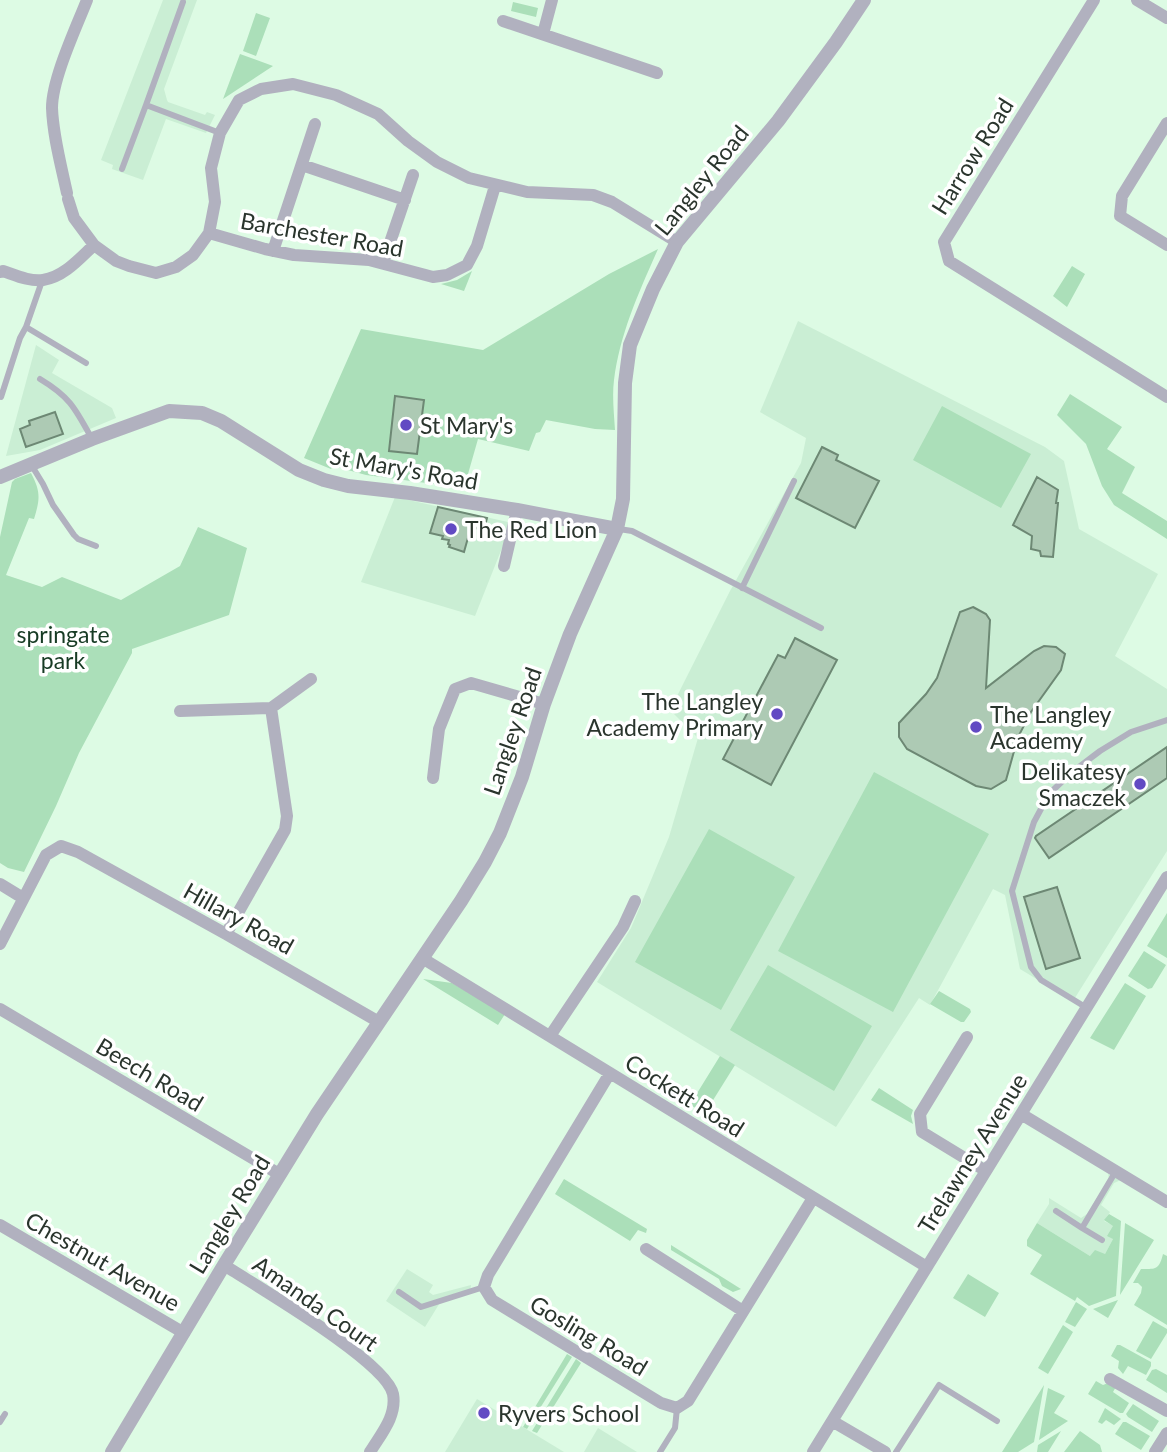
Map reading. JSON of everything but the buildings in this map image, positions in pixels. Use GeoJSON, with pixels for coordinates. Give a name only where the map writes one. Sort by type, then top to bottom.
{"type":"FeatureCollection","features":[{"type":"Feature","properties":{"kind":"street"},"geometry":{"type":"LineString","coordinates":[[87,0],[55,84],[52,106],[56,144],[74,218],[94,245],[116,261],[156,273],[176,267],[193,255],[208,233],[215,202],[211,168],[220,133],[239,100],[261,89],[293,84],[336,95],[379,114],[408,141],[437,162],[468,178],[527,192],[593,195],[612,202],[677,242]]}},
{"type":"Feature","properties":{"kind":"street"},"geometry":{"type":"LineString","coordinates":[[543,34],[552,0]]}},
{"type":"Feature","properties":{"kind":"street","name":"Langley Road"},"geometry":{"type":"LineString","coordinates":[[113,1452],[279,1174],[461,901],[500,833],[522,777],[544,704],[570,634],[617,529],[623,499],[625,383],[630,345],[653,289],[677,242],[778,121],[864,0]]}},
{"type":"Feature","properties":{"kind":"street","name":"Harrow Road"},"geometry":{"type":"LineString","coordinates":[[1094,0],[944,242],[949,261],[1167,397]]}},
{"type":"Feature","properties":{"kind":"street"},"geometry":{"type":"LineString","coordinates":[[1137,0],[1167,18]]}},
{"type":"Feature","properties":{"kind":"street"},"geometry":{"type":"LineString","coordinates":[[503,21],[657,73]]}},
{"type":"Feature","properties":{"kind":"street"},"geometry":{"type":"LineString","coordinates":[[1167,123],[1122,196],[1120,216],[1167,245]]}},
{"type":"Feature","properties":{"kind":"street"},"geometry":{"type":"LineString","coordinates":[[273,251],[315,124]]}},
{"type":"Feature","properties":{"kind":"street"},"geometry":{"type":"LineString","coordinates":[[302,164],[405,200]]}},
{"type":"Feature","properties":{"kind":"street"},"geometry":{"type":"LineString","coordinates":[[383,263],[413,175]]}},
{"type":"Feature","properties":{"kind":"street","name":"Barchester Road"},"geometry":{"type":"LineString","coordinates":[[208,233],[294,255],[369,260],[433,277],[447,275],[467,265],[478,246],[495,186]]}},
{"type":"Feature","properties":{"kind":"street"},"geometry":{"type":"LineString","coordinates":[[0,272],[41,281],[57,276],[71,267],[94,245]]}},
{"type":"Feature","properties":{"kind":"street","name":"St Mary's Road"},"geometry":{"type":"LineString","coordinates":[[0,477],[169,411],[202,412],[299,470],[324,480],[348,486],[517,510],[617,529]]}},
{"type":"Feature","properties":{"kind":"street"},"geometry":{"type":"LineString","coordinates":[[504,566],[517,510]]}},
{"type":"Feature","properties":{"kind":"street"},"geometry":{"type":"LineString","coordinates":[[180,711],[271,708],[311,679]]}},
{"type":"Feature","properties":{"kind":"street"},"geometry":{"type":"LineString","coordinates":[[433,778],[439,729],[455,689],[471,683],[544,704]]}},
{"type":"Feature","properties":{"kind":"street"},"geometry":{"type":"LineString","coordinates":[[226,933],[285,830],[287,816],[271,708]]}},
{"type":"Feature","properties":{"kind":"street","name":"Hillary Road"},"geometry":{"type":"LineString","coordinates":[[23,898],[46,855],[61,846],[78,852],[226,933],[379,1022]]}},
{"type":"Feature","properties":{"kind":"street","name":"Trelawney Avenue"},"geometry":{"type":"LineString","coordinates":[[813,1452],[1167,877]]}},
{"type":"Feature","properties":{"kind":"street"},"geometry":{"type":"LineString","coordinates":[[0,884],[23,898],[0,944]]}},
{"type":"Feature","properties":{"kind":"street"},"geometry":{"type":"LineString","coordinates":[[550,1036],[623,927],[635,901]]}},
{"type":"Feature","properties":{"kind":"street","name":"Cockett Road"},"geometry":{"type":"LineString","coordinates":[[422,958],[927,1268]]}},
{"type":"Feature","properties":{"kind":"street","name":"Beech Road"},"geometry":{"type":"LineString","coordinates":[[0,1009],[279,1174]]}},
{"type":"Feature","properties":{"kind":"street"},"geometry":{"type":"LineString","coordinates":[[967,1037],[920,1114],[922,1132],[986,1171]]}},
{"type":"Feature","properties":{"kind":"street"},"geometry":{"type":"LineString","coordinates":[[484,1287],[488,1275],[610,1073]]}},
{"type":"Feature","properties":{"kind":"street"},"geometry":{"type":"LineString","coordinates":[[1021,1114],[1167,1202]]}},
{"type":"Feature","properties":{"kind":"street"},"geometry":{"type":"LineString","coordinates":[[677,1408],[688,1401],[813,1198]]}},
{"type":"Feature","properties":{"kind":"street","name":"Chestnut Avenue"},"geometry":{"type":"LineString","coordinates":[[0,1225],[184,1333]]}},
{"type":"Feature","properties":{"kind":"street"},"geometry":{"type":"LineString","coordinates":[[646,1249],[743,1311]]}},
{"type":"Feature","properties":{"kind":"street","name":"Amanda Court"},"geometry":{"type":"LineString","coordinates":[[224,1265],[337,1337],[380,1374],[393,1392],[392,1415],[370,1452]]}},
{"type":"Feature","properties":{"kind":"street","name":"Gosling Road"},"geometry":{"type":"LineString","coordinates":[[484,1287],[492,1300],[661,1403],[677,1408]]}},
{"type":"Feature","properties":{"kind":"street"},"geometry":{"type":"LineString","coordinates":[[1110,1379],[1167,1411]]}},
{"type":"Feature","properties":{"kind":"street"},"geometry":{"type":"LineString","coordinates":[[832,1421],[885,1452]]}},
{"type":"Feature","properties":{"kind":"street"},"geometry":{"type":"LineString","coordinates":[[1156,1452],[1167,1433]]}},
{"type":"Feature","properties":{"kind":"lane"},"geometry":{"type":"LineString","coordinates":[[122,169],[183,2]]}},
{"type":"Feature","properties":{"kind":"lane"},"geometry":{"type":"LineString","coordinates":[[146,105],[220,133]]}},
{"type":"Feature","properties":{"kind":"lane"},"geometry":{"type":"LineString","coordinates":[[1,397],[41,281]]}},
{"type":"Feature","properties":{"kind":"lane"},"geometry":{"type":"LineString","coordinates":[[26,327],[86,363]]}},
{"type":"Feature","properties":{"kind":"lane"},"geometry":{"type":"LineString","coordinates":[[40,379],[73,405],[92,439]]}},
{"type":"Feature","properties":{"kind":"lane"},"geometry":{"type":"LineString","coordinates":[[31,464],[52,505],[74,536],[96,546]]}},
{"type":"Feature","properties":{"kind":"lane"},"geometry":{"type":"LineString","coordinates":[[741,588],[794,481]]}},
{"type":"Feature","properties":{"kind":"lane"},"geometry":{"type":"LineString","coordinates":[[617,529],[632,531],[821,628]]}},
{"type":"Feature","properties":{"kind":"lane"},"geometry":{"type":"LineString","coordinates":[[1087,1008],[1041,980],[1031,967],[1012,891],[1034,822],[1049,794],[1100,751],[1130,732],[1167,720]]}},
{"type":"Feature","properties":{"kind":"lane"},"geometry":{"type":"LineString","coordinates":[[1082,1228],[1116,1171]]}},
{"type":"Feature","properties":{"kind":"lane"},"geometry":{"type":"LineString","coordinates":[[1056,1211],[1102,1240]]}},
{"type":"Feature","properties":{"kind":"lane"},"geometry":{"type":"LineString","coordinates":[[399,1292],[421,1307],[484,1287]]}},
{"type":"Feature","properties":{"kind":"lane"},"geometry":{"type":"LineString","coordinates":[[896,1452],[939,1385],[997,1421]]}},
{"type":"Feature","properties":{"kind":"lane"},"geometry":{"type":"LineString","coordinates":[[660,1452],[675,1428],[677,1408]]}},
{"type":"Feature","properties":{"kind":"lane"},"geometry":{"type":"LineString","coordinates":[[0,1422],[5,1414]]}},
{"type":"Feature","properties":{"kind":"shaded area"},"geometry":{"type":"Polygon","coordinates":[[[163,0],[197,0],[164,89],[167,100],[205,115],[207,112],[215,115],[206,133],[166,119],[143,180],[112,169],[113,165],[101,160],[163,0]]]}},
{"type":"Feature","properties":{"kind":"shaded area","name":"The Langley Academy"},"geometry":{"type":"Polygon","coordinates":[[[798,321],[1045,447],[1064,461],[1079,529],[1158,574],[1115,656],[1167,689],[1167,851],[1073,1001],[1020,969],[1005,895],[993,889],[930,1005],[919,998],[836,1127],[597,982],[631,928],[669,837],[698,738],[670,710],[730,591],[801,463],[806,438],[760,412],[798,321]]]}},
{"type":"Feature","properties":{"kind":"shaded area"},"geometry":{"type":"Polygon","coordinates":[[[36,345],[59,360],[52,373],[112,408],[116,418],[40,450],[6,456],[36,345]]]}},
{"type":"Feature","properties":{"kind":"shaded area"},"geometry":{"type":"Polygon","coordinates":[[[395,497],[508,522],[504,543],[475,616],[361,582],[395,497]]]}},
{"type":"Feature","properties":{"kind":"shaded area"},"geometry":{"type":"Polygon","coordinates":[[[1108,1174],[1121,1180],[1114,1183],[1101,1205],[1110,1212],[1104,1221],[1114,1226],[1113,1239],[1105,1254],[1090,1256],[1037,1223],[1049,1204],[1049,1198],[1081,1218],[1087,1214],[1109,1179],[1108,1174]]]}},
{"type":"Feature","properties":{"kind":"shaded area"},"geometry":{"type":"Polygon","coordinates":[[[407,1269],[433,1285],[429,1292],[433,1295],[471,1285],[470,1292],[441,1301],[425,1327],[386,1301],[407,1269]]]}},
{"type":"Feature","properties":{"kind":"shaded area","name":"Ryvers School"},"geometry":{"type":"Polygon","coordinates":[[[477,1399],[564,1452],[445,1452],[477,1399]]]}},
{"type":"Feature","properties":{"kind":"shaded area"},"geometry":{"type":"Polygon","coordinates":[[[598,1428],[637,1452],[584,1452],[598,1428]]]}},
{"type":"Feature","properties":{"kind":"green space"},"geometry":{"type":"Polygon","coordinates":[[[513,2],[538,8],[536,17],[511,11],[513,2]]]}},
{"type":"Feature","properties":{"kind":"green space"},"geometry":{"type":"Polygon","coordinates":[[[256,13],[270,18],[256,56],[243,51],[256,13]]]}},
{"type":"Feature","properties":{"kind":"green space"},"geometry":{"type":"Polygon","coordinates":[[[240,54],[273,66],[223,99],[240,54]]]}},
{"type":"Feature","properties":{"kind":"green space"},"geometry":{"type":"Polygon","coordinates":[[[658,249],[631,313],[621,346],[613,386],[615,430],[546,420],[540,432],[536,433],[529,451],[478,439],[464,488],[366,475],[333,466],[331,469],[304,458],[361,329],[483,350],[609,274],[658,249]]]}},
{"type":"Feature","properties":{"kind":"green space"},"geometry":{"type":"Polygon","coordinates":[[[1072,266],[1085,274],[1067,307],[1053,296],[1072,266]]]}},
{"type":"Feature","properties":{"kind":"green space"},"geometry":{"type":"Polygon","coordinates":[[[472,271],[464,291],[441,284],[457,280],[472,271]]]}},
{"type":"Feature","properties":{"kind":"green space"},"geometry":{"type":"Polygon","coordinates":[[[1070,394],[1122,427],[1107,449],[1135,467],[1122,493],[1167,521],[1167,539],[1114,505],[1102,486],[1086,444],[1057,415],[1070,394]]]}},
{"type":"Feature","properties":{"kind":"green space"},"geometry":{"type":"Polygon","coordinates":[[[942,406],[1031,454],[1001,508],[913,460],[942,406]]]}},
{"type":"Feature","properties":{"kind":"green space","name":"springate park"},"geometry":{"type":"Polygon","coordinates":[[[31,473],[38,491],[36,512],[34,519],[29,518],[6,575],[42,587],[62,577],[121,600],[180,566],[198,527],[247,548],[229,615],[132,649],[79,753],[24,872],[0,863],[0,537],[12,482],[31,473]]]}},
{"type":"Feature","properties":{"kind":"green space"},"geometry":{"type":"Polygon","coordinates":[[[874,772],[989,834],[893,1012],[778,951],[874,772]]]}},
{"type":"Feature","properties":{"kind":"green space"},"geometry":{"type":"Polygon","coordinates":[[[709,829],[795,877],[721,1010],[635,962],[709,829]]]}},
{"type":"Feature","properties":{"kind":"green space"},"geometry":{"type":"Polygon","coordinates":[[[1167,913],[1167,958],[1147,946],[1167,913]]]}},
{"type":"Feature","properties":{"kind":"green space"},"geometry":{"type":"Polygon","coordinates":[[[1144,951],[1166,965],[1152,988],[1148,989],[1128,976],[1144,951]]]}},
{"type":"Feature","properties":{"kind":"green space"},"geometry":{"type":"Polygon","coordinates":[[[768,965],[872,1026],[834,1091],[730,1030],[768,965]]]}},
{"type":"Feature","properties":{"kind":"green space"},"geometry":{"type":"Polygon","coordinates":[[[423,979],[452,983],[505,1014],[498,1025],[423,979]]]}},
{"type":"Feature","properties":{"kind":"green space"},"geometry":{"type":"Polygon","coordinates":[[[1125,983],[1146,996],[1114,1050],[1090,1038],[1125,983]]]}},
{"type":"Feature","properties":{"kind":"green space"},"geometry":{"type":"Polygon","coordinates":[[[939,991],[970,1009],[971,1012],[964,1022],[930,1004],[939,991]]]}},
{"type":"Feature","properties":{"kind":"green space"},"geometry":{"type":"Polygon","coordinates":[[[720,1056],[735,1065],[705,1113],[691,1103],[720,1056]]]}},
{"type":"Feature","properties":{"kind":"green space"},"geometry":{"type":"Polygon","coordinates":[[[879,1088],[913,1110],[913,1124],[871,1100],[879,1088]]]}},
{"type":"Feature","properties":{"kind":"green space"},"geometry":{"type":"Polygon","coordinates":[[[564,1179],[647,1229],[646,1233],[638,1230],[630,1241],[555,1194],[564,1179]]]}},
{"type":"Feature","properties":{"kind":"green space"},"geometry":{"type":"Polygon","coordinates":[[[1109,1214],[1121,1221],[1116,1296],[1089,1306],[1077,1297],[1075,1301],[1030,1274],[1042,1255],[1027,1246],[1027,1240],[1037,1223],[1090,1256],[1095,1250],[1105,1254],[1113,1239],[1107,1236],[1113,1226],[1104,1220],[1109,1214]]]}},
{"type":"Feature","properties":{"kind":"green space"},"geometry":{"type":"Polygon","coordinates":[[[1125,1223],[1154,1240],[1120,1295],[1125,1223]]]}},
{"type":"Feature","properties":{"kind":"green space"},"geometry":{"type":"Polygon","coordinates":[[[671,1245],[741,1289],[733,1292],[722,1286],[719,1279],[671,1250],[671,1245]]]}},
{"type":"Feature","properties":{"kind":"green space"},"geometry":{"type":"Polygon","coordinates":[[[1163,1254],[1167,1256],[1167,1325],[1134,1305],[1142,1287],[1133,1283],[1141,1269],[1158,1266],[1163,1254]]]}},
{"type":"Feature","properties":{"kind":"green space"},"geometry":{"type":"Polygon","coordinates":[[[968,1274],[999,1293],[985,1317],[953,1298],[968,1274]]]}},
{"type":"Feature","properties":{"kind":"green space"},"geometry":{"type":"Polygon","coordinates":[[[1118,1300],[1108,1318],[1093,1309],[1118,1300]]]}},
{"type":"Feature","properties":{"kind":"green space"},"geometry":{"type":"Polygon","coordinates":[[[1076,1302],[1087,1309],[1075,1327],[1065,1322],[1076,1302]]]}},
{"type":"Feature","properties":{"kind":"green space"},"geometry":{"type":"Polygon","coordinates":[[[1153,1321],[1167,1329],[1167,1333],[1151,1359],[1136,1351],[1153,1321]]]}},
{"type":"Feature","properties":{"kind":"green space"},"geometry":{"type":"Polygon","coordinates":[[[1063,1325],[1073,1332],[1048,1374],[1038,1368],[1063,1325]]]}},
{"type":"Feature","properties":{"kind":"green space"},"geometry":{"type":"Polygon","coordinates":[[[1117,1345],[1151,1362],[1146,1375],[1128,1366],[1123,1374],[1118,1368],[1119,1361],[1111,1356],[1117,1345]]]}},
{"type":"Feature","properties":{"kind":"green space"},"geometry":{"type":"Polygon","coordinates":[[[567,1354],[572,1357],[527,1429],[523,1427],[567,1354]]]}},
{"type":"Feature","properties":{"kind":"green space"},"geometry":{"type":"Polygon","coordinates":[[[576,1359],[581,1363],[537,1433],[532,1431],[576,1359]]]}},
{"type":"Feature","properties":{"kind":"green space"},"geometry":{"type":"Polygon","coordinates":[[[1156,1369],[1167,1375],[1167,1393],[1146,1380],[1152,1370],[1156,1369]]]}},
{"type":"Feature","properties":{"kind":"green space"},"geometry":{"type":"Polygon","coordinates":[[[1096,1381],[1103,1385],[1118,1383],[1113,1392],[1129,1403],[1123,1413],[1088,1394],[1096,1381]]]}},
{"type":"Feature","properties":{"kind":"green space"},"geometry":{"type":"Polygon","coordinates":[[[1044,1385],[1034,1442],[1018,1452],[1002,1452],[1044,1385]]]}},
{"type":"Feature","properties":{"kind":"green space"},"geometry":{"type":"Polygon","coordinates":[[[1048,1388],[1065,1396],[1054,1413],[1068,1421],[1039,1440],[1048,1388]]]}},
{"type":"Feature","properties":{"kind":"green space"},"geometry":{"type":"Polygon","coordinates":[[[1133,1404],[1159,1421],[1152,1432],[1128,1417],[1126,1414],[1133,1404]]]}},
{"type":"Feature","properties":{"kind":"green space"},"geometry":{"type":"Polygon","coordinates":[[[1105,1408],[1121,1419],[1114,1425],[1106,1420],[1102,1424],[1098,1422],[1105,1408]]]}},
{"type":"Feature","properties":{"kind":"green space"},"geometry":{"type":"Polygon","coordinates":[[[1123,1422],[1150,1436],[1141,1450],[1115,1434],[1123,1422]]]}},
{"type":"Feature","properties":{"kind":"green space"},"geometry":{"type":"Polygon","coordinates":[[[1061,1431],[1048,1452],[1037,1452],[1038,1445],[1061,1431]]]}},
{"type":"Feature","properties":{"kind":"green space"},"geometry":{"type":"Polygon","coordinates":[[[1080,1431],[1100,1445],[1102,1452],[1064,1452],[1080,1431]]]}},
{"type":"Feature","properties":{"kind":"place","name":"St Mary's"},"geometry":{"type":"Point","coordinates":[406,425]}},
{"type":"Feature","properties":{"kind":"place","name":"The Red Lion"},"geometry":{"type":"Point","coordinates":[451,529]}},
{"type":"Feature","properties":{"kind":"place","name":"The Langley Academy Primary"},"geometry":{"type":"Point","coordinates":[777,714]}},
{"type":"Feature","properties":{"kind":"place","name":"The Langley Academy"},"geometry":{"type":"Point","coordinates":[976,727]}},
{"type":"Feature","properties":{"kind":"place","name":"Delikatesy Smaczek"},"geometry":{"type":"Point","coordinates":[1140,784]}},
{"type":"Feature","properties":{"kind":"place","name":"Ryvers School"},"geometry":{"type":"Point","coordinates":[484,1413]}}]}
